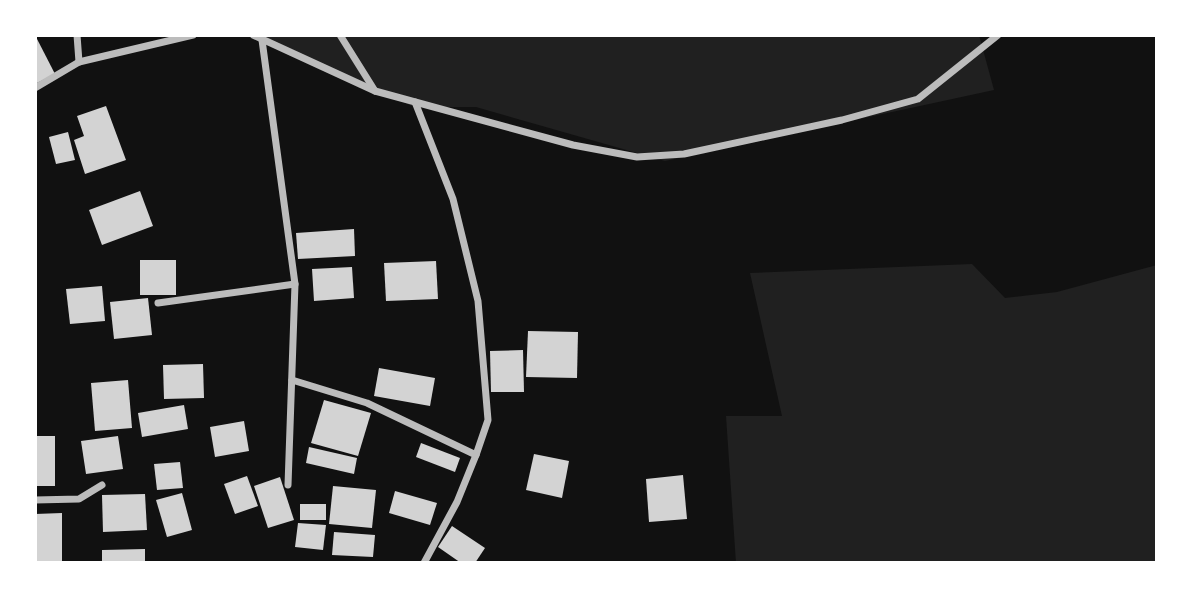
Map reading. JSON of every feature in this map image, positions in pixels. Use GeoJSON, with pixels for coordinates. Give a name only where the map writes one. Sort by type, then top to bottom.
{"type":"FeatureCollection","features":[{"type":"Feature","properties":{"kind":"street"},"geometry":{"type":"LineString","coordinates":[[77,35],[79,62]]}},
{"type":"Feature","properties":{"kind":"street"},"geometry":{"type":"LineString","coordinates":[[35,88],[79,62],[193,35]]}},
{"type":"Feature","properties":{"kind":"street"},"geometry":{"type":"LineString","coordinates":[[253,35],[375,90],[573,145],[637,157],[684,154],[842,120],[918,99],[998,35]]}},
{"type":"Feature","properties":{"kind":"street"},"geometry":{"type":"LineString","coordinates":[[340,35],[375,90]]}},
{"type":"Feature","properties":{"kind":"street"},"geometry":{"type":"LineString","coordinates":[[262,40],[295,284],[288,485]]}},
{"type":"Feature","properties":{"kind":"street"},"geometry":{"type":"LineString","coordinates":[[415,102],[453,199],[478,301],[488,420],[457,502],[424,563]]}},
{"type":"Feature","properties":{"kind":"street"},"geometry":{"type":"LineString","coordinates":[[158,303],[295,284]]}},
{"type":"Feature","properties":{"kind":"street"},"geometry":{"type":"LineString","coordinates":[[292,380],[367,403],[477,455]]}},
{"type":"Feature","properties":{"kind":"street"},"geometry":{"type":"LineString","coordinates":[[35,500],[79,499],[102,485]]}},
{"type":"Feature","properties":{"kind":"shaded area"},"geometry":{"type":"Polygon","coordinates":[[[259,35],[979,35],[994,90],[665,161],[476,107],[414,107],[259,35]]]}},
{"type":"Feature","properties":{"kind":"shaded area"},"geometry":{"type":"Polygon","coordinates":[[[972,264],[1005,298],[1057,292],[1157,265],[1157,563],[736,563],[726,416],[782,416],[750,273],[972,264]]]}},
{"type":"Feature","properties":{"kind":"building"},"geometry":{"type":"Polygon","coordinates":[[[35,35],[55,74],[35,84],[35,35]]]}},
{"type":"Feature","properties":{"kind":"building"},"geometry":{"type":"Polygon","coordinates":[[[106,106],[126,160],[85,174],[74,140],[84,136],[77,116],[106,106]]]}},
{"type":"Feature","properties":{"kind":"building"},"geometry":{"type":"Polygon","coordinates":[[[68,132],[75,160],[56,164],[49,137],[68,132]]]}},
{"type":"Feature","properties":{"kind":"building"},"geometry":{"type":"Polygon","coordinates":[[[140,191],[153,226],[102,245],[89,210],[140,191]]]}},
{"type":"Feature","properties":{"kind":"building"},"geometry":{"type":"Polygon","coordinates":[[[354,229],[355,256],[298,259],[296,233],[354,229]]]}},
{"type":"Feature","properties":{"kind":"building"},"geometry":{"type":"Polygon","coordinates":[[[140,260],[176,260],[176,295],[140,295],[140,260]]]}},
{"type":"Feature","properties":{"kind":"building"},"geometry":{"type":"Polygon","coordinates":[[[436,261],[438,299],[386,301],[384,263],[436,261]]]}},
{"type":"Feature","properties":{"kind":"building"},"geometry":{"type":"Polygon","coordinates":[[[352,267],[354,298],[314,301],[312,269],[352,267]]]}},
{"type":"Feature","properties":{"kind":"building"},"geometry":{"type":"Polygon","coordinates":[[[102,286],[105,321],[70,324],[66,289],[102,286]]]}},
{"type":"Feature","properties":{"kind":"building"},"geometry":{"type":"Polygon","coordinates":[[[148,298],[152,335],[114,339],[110,302],[148,298]]]}},
{"type":"Feature","properties":{"kind":"building"},"geometry":{"type":"Polygon","coordinates":[[[528,331],[578,332],[577,378],[526,377],[528,331]]]}},
{"type":"Feature","properties":{"kind":"building"},"geometry":{"type":"Polygon","coordinates":[[[523,350],[524,392],[491,392],[490,351],[523,350]]]}},
{"type":"Feature","properties":{"kind":"building"},"geometry":{"type":"Polygon","coordinates":[[[203,364],[204,398],[164,399],[163,365],[203,364]]]}},
{"type":"Feature","properties":{"kind":"building"},"geometry":{"type":"Polygon","coordinates":[[[379,368],[435,378],[430,406],[374,396],[379,368]]]}},
{"type":"Feature","properties":{"kind":"building"},"geometry":{"type":"Polygon","coordinates":[[[128,380],[132,428],[95,431],[91,383],[128,380]]]}},
{"type":"Feature","properties":{"kind":"building"},"geometry":{"type":"Polygon","coordinates":[[[324,400],[371,413],[358,456],[311,443],[324,400]]]}},
{"type":"Feature","properties":{"kind":"building"},"geometry":{"type":"Polygon","coordinates":[[[184,405],[188,429],[142,437],[138,413],[184,405]]]}},
{"type":"Feature","properties":{"kind":"building"},"geometry":{"type":"Polygon","coordinates":[[[244,421],[249,451],[215,457],[210,427],[244,421]]]}},
{"type":"Feature","properties":{"kind":"building"},"geometry":{"type":"Polygon","coordinates":[[[35,436],[55,436],[55,486],[35,486],[35,436]]]}},
{"type":"Feature","properties":{"kind":"building"},"geometry":{"type":"Polygon","coordinates":[[[118,436],[123,469],[86,474],[81,441],[118,436]]]}},
{"type":"Feature","properties":{"kind":"building"},"geometry":{"type":"Polygon","coordinates":[[[421,443],[460,458],[455,472],[416,457],[421,443]]]}},
{"type":"Feature","properties":{"kind":"building"},"geometry":{"type":"Polygon","coordinates":[[[309,447],[357,458],[354,474],[306,463],[309,447]]]}},
{"type":"Feature","properties":{"kind":"building"},"geometry":{"type":"Polygon","coordinates":[[[534,454],[569,461],[562,498],[526,490],[534,454]]]}},
{"type":"Feature","properties":{"kind":"building"},"geometry":{"type":"Polygon","coordinates":[[[180,462],[183,488],[157,490],[154,464],[180,462]]]}},
{"type":"Feature","properties":{"kind":"building"},"geometry":{"type":"Polygon","coordinates":[[[683,475],[687,519],[649,522],[646,479],[683,475]]]}},
{"type":"Feature","properties":{"kind":"building"},"geometry":{"type":"Polygon","coordinates":[[[247,476],[258,506],[235,514],[224,484],[247,476]]]}},
{"type":"Feature","properties":{"kind":"building"},"geometry":{"type":"Polygon","coordinates":[[[280,477],[294,520],[268,528],[254,486],[280,477]]]}},
{"type":"Feature","properties":{"kind":"building"},"geometry":{"type":"Polygon","coordinates":[[[333,486],[376,490],[372,528],[329,524],[333,486]]]}},
{"type":"Feature","properties":{"kind":"building"},"geometry":{"type":"Polygon","coordinates":[[[395,491],[437,503],[430,525],[389,513],[395,491]]]}},
{"type":"Feature","properties":{"kind":"building"},"geometry":{"type":"Polygon","coordinates":[[[182,493],[192,530],[167,537],[156,500],[182,493]]]}},
{"type":"Feature","properties":{"kind":"building"},"geometry":{"type":"Polygon","coordinates":[[[145,494],[147,530],[103,532],[102,495],[145,494]]]}},
{"type":"Feature","properties":{"kind":"building"},"geometry":{"type":"Polygon","coordinates":[[[300,504],[326,504],[326,520],[300,520],[300,504]]]}},
{"type":"Feature","properties":{"kind":"building"},"geometry":{"type":"Polygon","coordinates":[[[62,513],[62,563],[35,563],[35,514],[62,513]]]}},
{"type":"Feature","properties":{"kind":"building"},"geometry":{"type":"Polygon","coordinates":[[[298,523],[326,525],[323,550],[295,547],[298,523]]]}},
{"type":"Feature","properties":{"kind":"building"},"geometry":{"type":"Polygon","coordinates":[[[452,526],[485,548],[475,563],[461,563],[438,547],[452,526]]]}},
{"type":"Feature","properties":{"kind":"building"},"geometry":{"type":"Polygon","coordinates":[[[334,532],[375,535],[373,557],[332,555],[334,532]]]}},
{"type":"Feature","properties":{"kind":"building"},"geometry":{"type":"Polygon","coordinates":[[[145,549],[145,563],[102,563],[102,550],[145,549]]]}}]}
